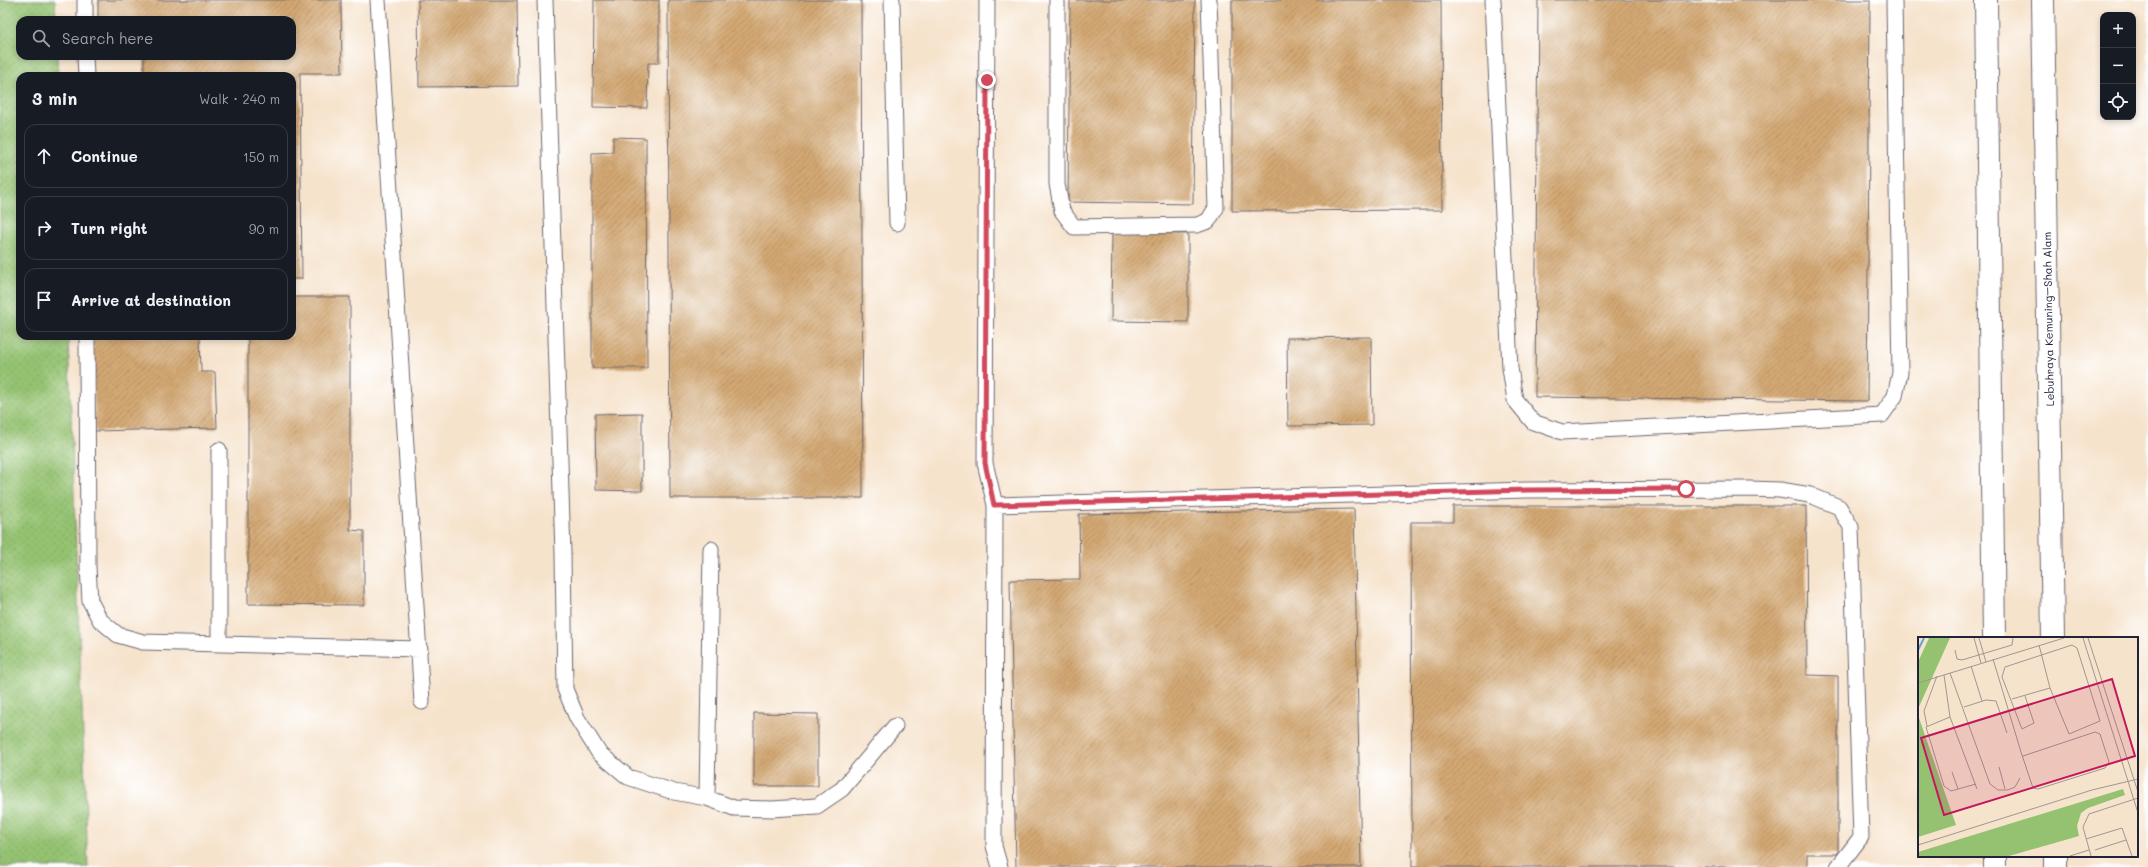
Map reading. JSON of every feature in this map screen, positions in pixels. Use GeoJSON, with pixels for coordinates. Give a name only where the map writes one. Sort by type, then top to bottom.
{"type":"FeatureCollection","features":[{"type":"Feature","properties":{"kind":"highway"},"geometry":{"type":"LineString","coordinates":[[1986,0],[1994,637]]}},
{"type":"Feature","properties":{"kind":"highway","name":"Lebuhraya Kemuning–Shah Alam"},"geometry":{"type":"LineString","coordinates":[[2043,0],[2053,637]]}},
{"type":"Feature","properties":{"kind":"highway"},"geometry":{"type":"LineString","coordinates":[[1995,857],[1996,867]]}},
{"type":"Feature","properties":{"kind":"lane"},"geometry":{"type":"LineString","coordinates":[[85,0],[85,16]]}},
{"type":"Feature","properties":{"kind":"lane"},"geometry":{"type":"LineString","coordinates":[[378,0],[381,70],[420,650],[422,702]]}},
{"type":"Feature","properties":{"kind":"lane"},"geometry":{"type":"LineString","coordinates":[[545,0],[564,553],[565,689],[577,718],[599,753],[628,777],[674,792],[707,798],[734,808],[772,809],[817,806],[842,789],[895,726]]}},
{"type":"Feature","properties":{"kind":"lane"},"geometry":{"type":"LineString","coordinates":[[892,0],[897,223]]}},
{"type":"Feature","properties":{"kind":"lane"},"geometry":{"type":"LineString","coordinates":[[987,0],[985,463],[994,505],[994,846],[1000,867]]}},
{"type":"Feature","properties":{"kind":"lane"},"geometry":{"type":"LineString","coordinates":[[1057,0],[1057,184],[1062,211],[1074,227],[1197,225],[1208,221],[1216,208],[1209,0]]}},
{"type":"Feature","properties":{"kind":"lane"},"geometry":{"type":"LineString","coordinates":[[1493,0],[1510,368],[1515,400],[1533,422],[1562,432],[1882,415],[1896,396],[1900,372],[1894,0]]}},
{"type":"Feature","properties":{"kind":"lane"},"geometry":{"type":"LineString","coordinates":[[86,60],[86,72]]}},
{"type":"Feature","properties":{"kind":"lane"},"geometry":{"type":"LineString","coordinates":[[87,340],[88,567],[90,602],[100,620],[118,635],[143,642],[420,650]]}},
{"type":"Feature","properties":{"kind":"lane"},"geometry":{"type":"LineString","coordinates":[[219,450],[219,644]]}},
{"type":"Feature","properties":{"kind":"lane"},"geometry":{"type":"LineString","coordinates":[[994,505],[1527,490],[1749,489],[1780,490],[1810,495],[1839,507],[1851,527],[1861,838],[1838,867]]}},
{"type":"Feature","properties":{"kind":"lane"},"geometry":{"type":"LineString","coordinates":[[707,798],[711,549]]}},
{"type":"Feature","properties":{"kind":"green space"},"geometry":{"type":"Polygon","coordinates":[[[0,0],[55,0],[56,16],[16,16],[16,60],[57,60],[58,72],[16,72],[16,340],[68,340],[88,867],[0,867],[0,0]]]}},
{"type":"Feature","properties":{"kind":"building"},"geometry":{"type":"Polygon","coordinates":[[[98,0],[341,0],[342,73],[300,73],[302,279],[296,279],[296,72],[144,72],[144,60],[296,60],[296,16],[98,16],[98,0]]]}},
{"type":"Feature","properties":{"kind":"building"},"geometry":{"type":"Polygon","coordinates":[[[418,0],[517,0],[518,86],[419,87],[418,0]]]}},
{"type":"Feature","properties":{"kind":"building"},"geometry":{"type":"Polygon","coordinates":[[[594,0],[659,0],[659,63],[648,63],[647,108],[593,107],[594,0]]]}},
{"type":"Feature","properties":{"kind":"building"},"geometry":{"type":"Polygon","coordinates":[[[668,0],[861,0],[863,498],[670,498],[668,0]]]}},
{"type":"Feature","properties":{"kind":"building"},"geometry":{"type":"Polygon","coordinates":[[[1070,0],[1195,0],[1193,204],[1068,202],[1070,0]]]}},
{"type":"Feature","properties":{"kind":"building"},"geometry":{"type":"Polygon","coordinates":[[[1232,0],[1441,0],[1442,210],[1232,211],[1232,0]]]}},
{"type":"Feature","properties":{"kind":"building"},"geometry":{"type":"Polygon","coordinates":[[[1538,0],[1870,0],[1867,401],[1535,397],[1538,0]]]}},
{"type":"Feature","properties":{"kind":"building"},"geometry":{"type":"Polygon","coordinates":[[[613,137],[646,138],[647,368],[592,368],[592,153],[613,152],[613,137]]]}},
{"type":"Feature","properties":{"kind":"building"},"geometry":{"type":"Polygon","coordinates":[[[1112,233],[1188,234],[1188,322],[1111,321],[1112,233]]]}},
{"type":"Feature","properties":{"kind":"building"},"geometry":{"type":"Polygon","coordinates":[[[296,297],[350,297],[350,530],[364,531],[364,605],[248,604],[248,340],[296,340],[296,297]]]}},
{"type":"Feature","properties":{"kind":"building"},"geometry":{"type":"Polygon","coordinates":[[[1371,337],[1372,425],[1288,426],[1287,338],[1371,337]]]}},
{"type":"Feature","properties":{"kind":"building"},"geometry":{"type":"Polygon","coordinates":[[[92,340],[200,340],[201,372],[215,372],[217,428],[95,431],[92,340]]]}},
{"type":"Feature","properties":{"kind":"building"},"geometry":{"type":"Polygon","coordinates":[[[642,413],[642,491],[596,490],[595,414],[642,413]]]}},
{"type":"Feature","properties":{"kind":"building"},"geometry":{"type":"Polygon","coordinates":[[[1453,506],[1806,506],[1807,675],[1838,676],[1838,854],[1807,854],[1807,867],[1412,867],[1411,522],[1453,522],[1453,506]]]}},
{"type":"Feature","properties":{"kind":"building"},"geometry":{"type":"Polygon","coordinates":[[[1354,509],[1361,867],[1016,867],[1010,580],[1080,579],[1079,514],[1354,509]]]}},
{"type":"Feature","properties":{"kind":"building"},"geometry":{"type":"Polygon","coordinates":[[[754,713],[818,714],[818,786],[754,786],[754,713]]]}},
{"type":"Feature","properties":{"kind":"route"},"geometry":{"type":"LineString","coordinates":[[987,80],[985,463],[994,505],[1527,490],[1686,489]]}}]}
